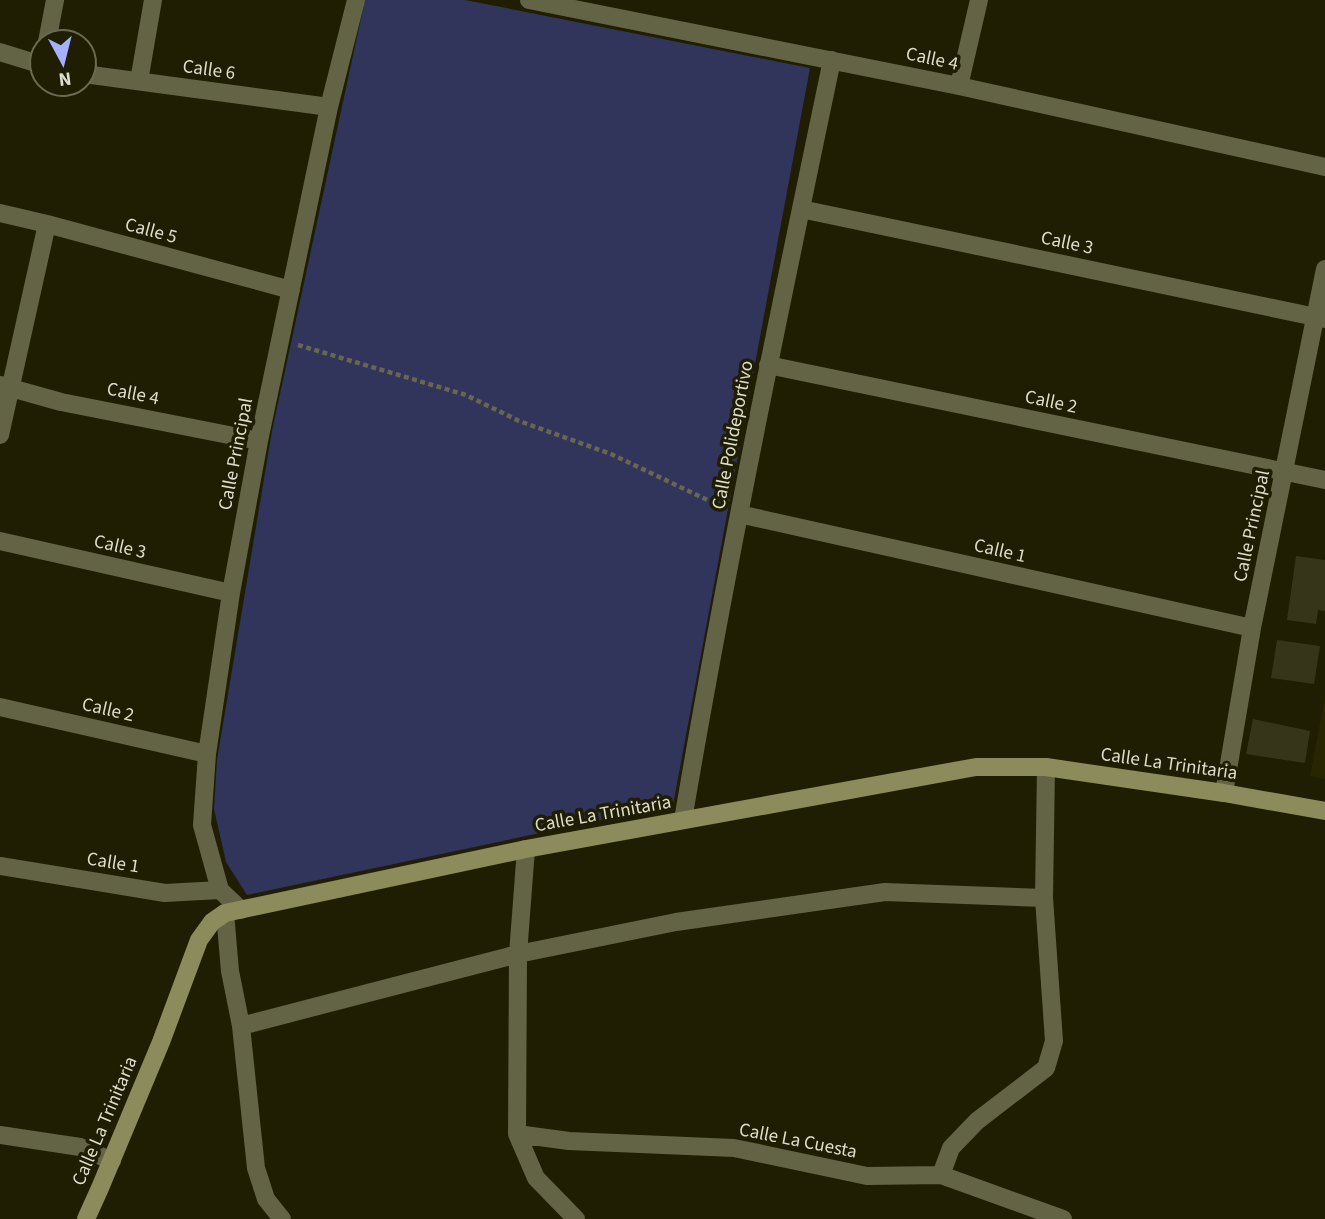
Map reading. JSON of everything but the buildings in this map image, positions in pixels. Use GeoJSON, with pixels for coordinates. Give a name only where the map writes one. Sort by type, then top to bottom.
{"type":"FeatureCollection","features":[{"type":"Feature","properties":{"kind":"main road","name":"Calle La Trinitaria"},"geometry":{"type":"LineString","coordinates":[[86,1219],[112,1161],[199,940],[212,922],[233,912],[526,849],[976,767],[1046,767],[1325,811]]}},
{"type":"Feature","properties":{"kind":"street"},"geometry":{"type":"LineString","coordinates":[[50,28],[55,0]]}},
{"type":"Feature","properties":{"kind":"street"},"geometry":{"type":"LineString","coordinates":[[139,81],[153,0]]}},
{"type":"Feature","properties":{"kind":"street","name":"Calle Principal"},"geometry":{"type":"LineString","coordinates":[[220,890],[202,825],[207,754],[231,593],[290,290],[329,107],[356,0]]}},
{"type":"Feature","properties":{"kind":"street","name":"Calle 4"},"geometry":{"type":"LineString","coordinates":[[529,0],[959,86],[1325,167]]}},
{"type":"Feature","properties":{"kind":"street"},"geometry":{"type":"LineString","coordinates":[[959,86],[979,0]]}},
{"type":"Feature","properties":{"kind":"street"},"geometry":{"type":"LineString","coordinates":[[0,52],[28,61]]}},
{"type":"Feature","properties":{"kind":"street","name":"Calle Polideportivo"},"geometry":{"type":"LineString","coordinates":[[683,820],[707,675],[832,60]]}},
{"type":"Feature","properties":{"kind":"street","name":"Calle 6"},"geometry":{"type":"LineString","coordinates":[[98,76],[329,107]]}},
{"type":"Feature","properties":{"kind":"street","name":"Calle 3"},"geometry":{"type":"LineString","coordinates":[[801,209],[1320,318]]}},
{"type":"Feature","properties":{"kind":"street","name":"Calle 5"},"geometry":{"type":"LineString","coordinates":[[0,213],[290,290]]}},
{"type":"Feature","properties":{"kind":"street"},"geometry":{"type":"LineString","coordinates":[[0,435],[6,387],[47,224]]}},
{"type":"Feature","properties":{"kind":"street","name":"Calle Principal"},"geometry":{"type":"LineString","coordinates":[[1224,793],[1252,628],[1320,318],[1325,269]]}},
{"type":"Feature","properties":{"kind":"street","name":"Calle 2"},"geometry":{"type":"LineString","coordinates":[[768,365],[1325,480]]}},
{"type":"Feature","properties":{"kind":"street","name":"Calle 4"},"geometry":{"type":"LineString","coordinates":[[6,387],[61,402],[259,440]]}},
{"type":"Feature","properties":{"kind":"street","name":"Calle 1"},"geometry":{"type":"LineString","coordinates":[[739,514],[1252,628]]}},
{"type":"Feature","properties":{"kind":"street","name":"Calle 3"},"geometry":{"type":"LineString","coordinates":[[0,541],[231,593]]}},
{"type":"Feature","properties":{"kind":"street","name":"Calle 2"},"geometry":{"type":"LineString","coordinates":[[0,707],[207,754]]}},
{"type":"Feature","properties":{"kind":"street"},"geometry":{"type":"LineString","coordinates":[[941,1175],[951,1147],[977,1121],[1046,1068],[1054,1041],[1044,898],[1046,767]]}},
{"type":"Feature","properties":{"kind":"street"},"geometry":{"type":"LineString","coordinates":[[526,849],[518,954],[517,1134],[536,1178],[576,1219]]}},
{"type":"Feature","properties":{"kind":"street","name":"Calle 1"},"geometry":{"type":"LineString","coordinates":[[0,866],[165,893],[220,890]]}},
{"type":"Feature","properties":{"kind":"street"},"geometry":{"type":"LineString","coordinates":[[220,890],[233,912],[230,971],[241,1026],[256,1168],[266,1199],[282,1219]]}},
{"type":"Feature","properties":{"kind":"street"},"geometry":{"type":"LineString","coordinates":[[241,1026],[518,954],[676,922],[885,892],[1044,898]]}},
{"type":"Feature","properties":{"kind":"street","name":"Calle La Cuesta"},"geometry":{"type":"LineString","coordinates":[[517,1134],[569,1141],[734,1148],[867,1176],[941,1175],[1063,1219]]}},
{"type":"Feature","properties":{"kind":"street"},"geometry":{"type":"LineString","coordinates":[[0,1135],[80,1147],[112,1161]]}},
{"type":"Feature","properties":{"kind":"path"},"geometry":{"type":"LineString","coordinates":[[280,340],[466,395],[519,421],[611,454],[739,514]]}},
{"type":"Feature","properties":{"kind":"shaded area"},"geometry":{"type":"Polygon","coordinates":[[[365,0],[465,0],[810,68],[673,805],[247,895],[226,862],[214,809],[217,760],[272,431],[365,0]]]}},
{"type":"Feature","properties":{"kind":"shaded area"},"geometry":{"type":"Polygon","coordinates":[[[1325,697],[1325,779],[1310,776],[1325,697]]]}}]}
